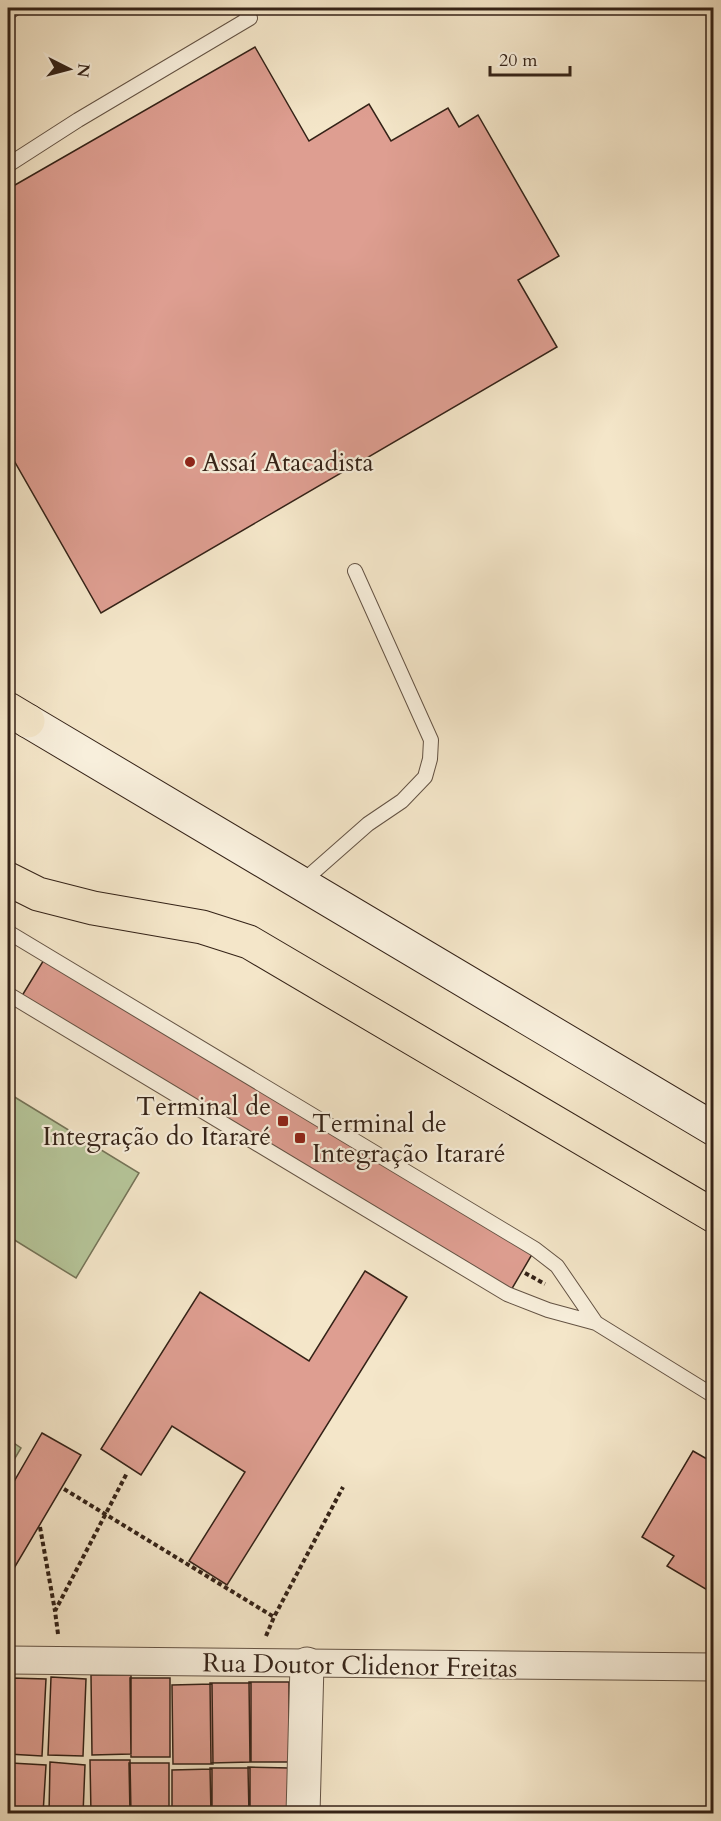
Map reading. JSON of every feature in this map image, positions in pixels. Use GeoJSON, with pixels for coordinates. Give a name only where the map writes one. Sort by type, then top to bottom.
{"type":"FeatureCollection","features":[{"type":"Feature","properties":{"kind":"highway"},"geometry":{"type":"LineString","coordinates":[[8,879],[38,894],[82,906],[202,927],[249,942],[714,1216]]}},
{"type":"Feature","properties":{"kind":"main road"},"geometry":{"type":"LineString","coordinates":[[18,715],[714,1129]]}},
{"type":"Feature","properties":{"kind":"main road"},"geometry":{"type":"LineString","coordinates":[[303,1814],[307,1664]]}},
{"type":"Feature","properties":{"kind":"street","name":"Rua Doutor Clidenor Freitas"},"geometry":{"type":"LineString","coordinates":[[8,1660],[714,1667]]}},
{"type":"Feature","properties":{"kind":"lane"},"geometry":{"type":"LineString","coordinates":[[8,13],[15,8]]}},
{"type":"Feature","properties":{"kind":"lane"},"geometry":{"type":"LineString","coordinates":[[8,165],[78,120],[250,18],[243,8]]}},
{"type":"Feature","properties":{"kind":"lane"},"geometry":{"type":"LineString","coordinates":[[299,884],[368,824],[402,801],[425,777],[430,759],[430,740],[354,571]]}},
{"type":"Feature","properties":{"kind":"lane"},"geometry":{"type":"LineString","coordinates":[[8,932],[535,1249],[556,1266],[596,1323]]}},
{"type":"Feature","properties":{"kind":"lane"},"geometry":{"type":"LineString","coordinates":[[8,994],[507,1294],[548,1310],[596,1323],[714,1396]]}},
{"type":"Feature","properties":{"kind":"path"},"geometry":{"type":"LineString","coordinates":[[55,1611],[127,1473]]}},
{"type":"Feature","properties":{"kind":"path"},"geometry":{"type":"LineString","coordinates":[[264,1641],[274,1617],[343,1487]]}},
{"type":"Feature","properties":{"kind":"path"},"geometry":{"type":"LineString","coordinates":[[64,1489],[274,1617]]}},
{"type":"Feature","properties":{"kind":"path"},"geometry":{"type":"LineString","coordinates":[[40,1527],[59,1640]]}},
{"type":"Feature","properties":{"kind":"green space"},"geometry":{"type":"Polygon","coordinates":[[[8,1093],[139,1173],[76,1278],[8,1236],[8,1093]]]}},
{"type":"Feature","properties":{"kind":"green space"},"geometry":{"type":"Polygon","coordinates":[[[8,1439],[21,1448],[8,1470],[8,1439]]]}},
{"type":"Feature","properties":{"kind":"building","name":"Assaí Atacadista"},"geometry":{"type":"Polygon","coordinates":[[[255,47],[309,141],[369,104],[391,141],[448,108],[459,127],[478,115],[559,256],[518,280],[557,347],[101,613],[8,450],[8,189],[255,47]]]}},
{"type":"Feature","properties":{"kind":"building"},"geometry":{"type":"Polygon","coordinates":[[[45,958],[534,1251],[510,1292],[20,999],[45,958]]]}},
{"type":"Feature","properties":{"kind":"building"},"geometry":{"type":"Polygon","coordinates":[[[365,1271],[407,1297],[227,1585],[189,1561],[245,1472],[172,1426],[141,1475],[101,1449],[200,1292],[309,1361],[365,1271]]]}},
{"type":"Feature","properties":{"kind":"building"},"geometry":{"type":"Polygon","coordinates":[[[42,1433],[81,1455],[13,1570],[8,1567],[8,1492],[42,1433]]]}},
{"type":"Feature","properties":{"kind":"building"},"geometry":{"type":"Polygon","coordinates":[[[693,1451],[714,1463],[714,1594],[667,1566],[674,1556],[642,1537],[693,1451]]]}},
{"type":"Feature","properties":{"kind":"building"},"geometry":{"type":"Polygon","coordinates":[[[91,1675],[131,1675],[131,1754],[92,1755],[91,1675]]]}},
{"type":"Feature","properties":{"kind":"building"},"geometry":{"type":"Polygon","coordinates":[[[51,1677],[86,1679],[83,1756],[48,1755],[51,1677]]]}},
{"type":"Feature","properties":{"kind":"building"},"geometry":{"type":"Polygon","coordinates":[[[12,1678],[46,1679],[42,1756],[8,1754],[12,1678]]]}},
{"type":"Feature","properties":{"kind":"building"},"geometry":{"type":"Polygon","coordinates":[[[130,1678],[170,1678],[170,1757],[131,1757],[130,1678]]]}},
{"type":"Feature","properties":{"kind":"building"},"geometry":{"type":"Polygon","coordinates":[[[249,1682],[289,1682],[289,1762],[250,1762],[249,1682]]]}},
{"type":"Feature","properties":{"kind":"building"},"geometry":{"type":"Polygon","coordinates":[[[210,1683],[251,1683],[251,1762],[211,1763],[210,1683]]]}},
{"type":"Feature","properties":{"kind":"building"},"geometry":{"type":"Polygon","coordinates":[[[212,1684],[213,1764],[173,1764],[172,1685],[212,1684]]]}},
{"type":"Feature","properties":{"kind":"building"},"geometry":{"type":"Polygon","coordinates":[[[90,1760],[130,1760],[131,1814],[91,1814],[90,1760]]]}},
{"type":"Feature","properties":{"kind":"building"},"geometry":{"type":"Polygon","coordinates":[[[50,1762],[85,1765],[83,1814],[49,1814],[50,1762]]]}},
{"type":"Feature","properties":{"kind":"building"},"geometry":{"type":"Polygon","coordinates":[[[11,1763],[46,1765],[43,1814],[9,1814],[11,1763]]]}},
{"type":"Feature","properties":{"kind":"building"},"geometry":{"type":"Polygon","coordinates":[[[129,1763],[169,1763],[169,1814],[130,1814],[129,1763]]]}},
{"type":"Feature","properties":{"kind":"building"},"geometry":{"type":"Polygon","coordinates":[[[248,1767],[289,1768],[289,1814],[249,1814],[248,1767]]]}},
{"type":"Feature","properties":{"kind":"building"},"geometry":{"type":"Polygon","coordinates":[[[210,1768],[250,1768],[250,1814],[211,1814],[210,1768]]]}},
{"type":"Feature","properties":{"kind":"building"},"geometry":{"type":"Polygon","coordinates":[[[212,1769],[212,1814],[172,1814],[172,1770],[212,1769]]]}},
{"type":"Feature","properties":{"kind":"place","name":"Assaí Atacadista"},"geometry":{"type":"Point","coordinates":[190,462]}},
{"type":"Feature","properties":{"kind":"place","name":"Terminal de Integração do Itararé"},"geometry":{"type":"Point","coordinates":[283,1121]}},
{"type":"Feature","properties":{"kind":"place","name":"Terminal de Integração Itararé"},"geometry":{"type":"Point","coordinates":[300,1138]}}]}
